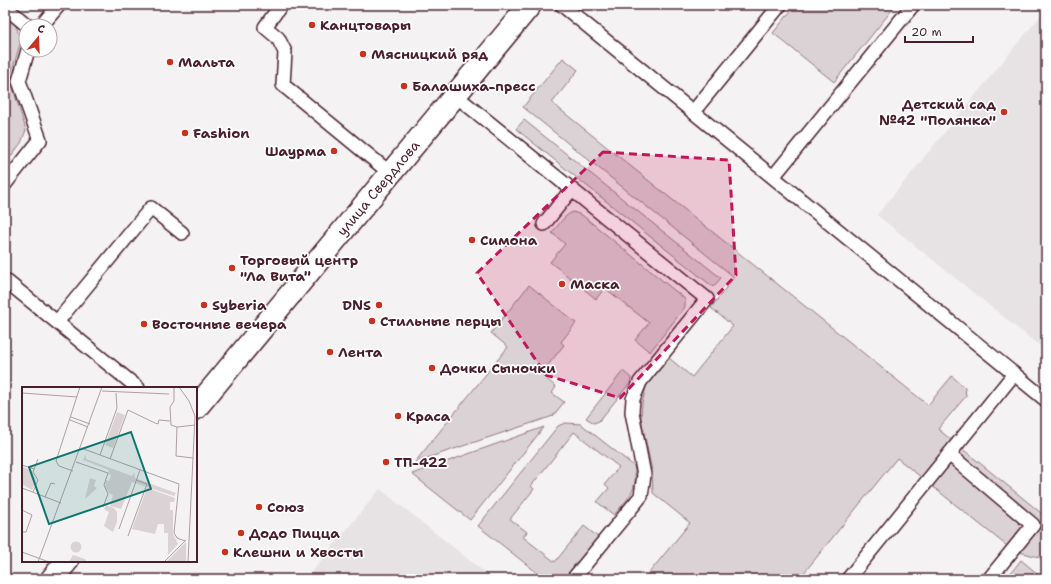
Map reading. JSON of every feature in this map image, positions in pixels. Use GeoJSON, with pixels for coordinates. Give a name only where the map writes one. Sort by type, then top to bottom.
{"type":"FeatureCollection","features":[{"type":"Feature","properties":{"kind":"main road","name":"улица Свердлова"},"geometry":{"type":"LineString","coordinates":[[197,407],[530,5]]}},
{"type":"Feature","properties":{"kind":"main road"},"geometry":{"type":"LineString","coordinates":[[52,579],[66,562]]}},
{"type":"Feature","properties":{"kind":"lane"},"geometry":{"type":"LineString","coordinates":[[48,18],[59,5]]}},
{"type":"Feature","properties":{"kind":"lane"},"geometry":{"type":"LineString","coordinates":[[280,5],[265,27],[278,38],[285,52],[283,85],[390,173]]}},
{"type":"Feature","properties":{"kind":"lane"},"geometry":{"type":"LineString","coordinates":[[562,5],[1046,400]]}},
{"type":"Feature","properties":{"kind":"lane"},"geometry":{"type":"LineString","coordinates":[[694,112],[780,5]]}},
{"type":"Feature","properties":{"kind":"lane"},"geometry":{"type":"LineString","coordinates":[[773,177],[912,5]]}},
{"type":"Feature","properties":{"kind":"lane"},"geometry":{"type":"LineString","coordinates":[[5,7],[18,18]]}},
{"type":"Feature","properties":{"kind":"lane"},"geometry":{"type":"LineString","coordinates":[[5,184],[40,140],[19,81],[26,58]]}},
{"type":"Feature","properties":{"kind":"lane"},"geometry":{"type":"LineString","coordinates":[[455,95],[707,299],[640,382],[633,399],[632,412],[644,475],[641,496],[574,579]]}},
{"type":"Feature","properties":{"kind":"lane"},"geometry":{"type":"LineString","coordinates":[[544,224],[571,190]]}},
{"type":"Feature","properties":{"kind":"lane"},"geometry":{"type":"LineString","coordinates":[[58,322],[151,208],[182,233]]}},
{"type":"Feature","properties":{"kind":"lane"},"geometry":{"type":"LineString","coordinates":[[5,280],[137,387]]}},
{"type":"Feature","properties":{"kind":"lane"},"geometry":{"type":"LineString","coordinates":[[848,579],[1014,374]]}},
{"type":"Feature","properties":{"kind":"lane"},"geometry":{"type":"LineString","coordinates":[[949,454],[1033,525],[989,579]]}},
{"type":"Feature","properties":{"kind":"highlighted area"},"geometry":{"type":"Polygon","coordinates":[[[603,152],[729,160],[736,275],[620,398],[546,375],[477,273],[603,152]]]}},
{"type":"Feature","properties":{"kind":"shaded area"},"geometry":{"type":"Polygon","coordinates":[[[796,5],[896,5],[834,82],[773,33],[796,5]]]}},
{"type":"Feature","properties":{"kind":"shaded area","name":"Детский сад №42 \"Полянка\""},"geometry":{"type":"Polygon","coordinates":[[[1046,9],[1046,351],[877,215],[1046,9]]]}},
{"type":"Feature","properties":{"kind":"shaded area"},"geometry":{"type":"Polygon","coordinates":[[[5,15],[15,23],[18,32],[18,51],[11,74],[12,85],[26,130],[21,143],[5,164],[5,15]]]}},
{"type":"Feature","properties":{"kind":"shaded area"},"geometry":{"type":"Polygon","coordinates":[[[563,58],[578,70],[552,103],[928,405],[952,376],[965,388],[966,396],[938,429],[1046,517],[1046,559],[1012,550],[897,458],[799,579],[644,579],[690,523],[653,493],[652,471],[641,418],[642,403],[647,384],[669,358],[692,377],[733,326],[711,308],[734,277],[523,107],[563,58]]]}},
{"type":"Feature","properties":{"kind":"shaded area"},"geometry":{"type":"Polygon","coordinates":[[[524,120],[721,278],[713,287],[516,129],[524,120]]]}},
{"type":"Feature","properties":{"kind":"shaded area"},"geometry":{"type":"Polygon","coordinates":[[[573,212],[582,215],[685,299],[685,307],[650,352],[635,340],[649,323],[605,288],[596,299],[550,262],[565,244],[552,233],[564,218],[573,212]]]}},
{"type":"Feature","properties":{"kind":"shaded area"},"geometry":{"type":"Polygon","coordinates":[[[529,285],[576,323],[561,342],[564,345],[541,374],[556,387],[552,393],[564,402],[553,416],[415,462],[508,347],[491,333],[529,285]]]}},
{"type":"Feature","properties":{"kind":"shaded area"},"geometry":{"type":"Polygon","coordinates":[[[623,371],[631,378],[630,383],[599,421],[594,423],[586,418],[623,371]]]}},
{"type":"Feature","properties":{"kind":"shaded area"},"geometry":{"type":"Polygon","coordinates":[[[565,423],[581,424],[634,466],[635,481],[634,488],[628,498],[614,515],[597,502],[609,488],[605,484],[619,467],[574,432],[531,486],[534,489],[510,519],[527,532],[523,537],[555,562],[584,526],[598,537],[564,579],[545,579],[478,526],[558,426],[565,423]]]}},
{"type":"Feature","properties":{"kind":"shaded area"},"geometry":{"type":"Polygon","coordinates":[[[544,427],[470,520],[412,474],[544,427]]]}},
{"type":"Feature","properties":{"kind":"shaded area"},"geometry":{"type":"Polygon","coordinates":[[[380,489],[493,579],[306,579],[380,489]]]}},
{"type":"Feature","properties":{"kind":"shaded area"},"geometry":{"type":"Polygon","coordinates":[[[1021,560],[1044,579],[1006,579],[1021,560]]]}},
{"type":"Feature","properties":{"kind":"place","name":"Канцтовары"},"geometry":{"type":"Point","coordinates":[312,25]}},
{"type":"Feature","properties":{"kind":"place","name":"Мясницкий ряд"},"geometry":{"type":"Point","coordinates":[363,54]}},
{"type":"Feature","properties":{"kind":"place","name":"Мальта"},"geometry":{"type":"Point","coordinates":[170,62]}},
{"type":"Feature","properties":{"kind":"place","name":"Балашиха-пресс"},"geometry":{"type":"Point","coordinates":[404,86]}},
{"type":"Feature","properties":{"kind":"place","name":"Детский сад №42 \"Полянка\""},"geometry":{"type":"Point","coordinates":[1004,112]}},
{"type":"Feature","properties":{"kind":"place","name":"Fashion"},"geometry":{"type":"Point","coordinates":[185,133]}},
{"type":"Feature","properties":{"kind":"place","name":"Шаурма"},"geometry":{"type":"Point","coordinates":[334,151]}},
{"type":"Feature","properties":{"kind":"place","name":"Симона"},"geometry":{"type":"Point","coordinates":[472,240]}},
{"type":"Feature","properties":{"kind":"place","name":"Торговый центр \"Ла Вита\""},"geometry":{"type":"Point","coordinates":[232,268]}},
{"type":"Feature","properties":{"kind":"place","name":"Маска"},"geometry":{"type":"Point","coordinates":[562,284]}},
{"type":"Feature","properties":{"kind":"place","name":"Syberia"},"geometry":{"type":"Point","coordinates":[204,305]}},
{"type":"Feature","properties":{"kind":"place","name":"DNS"},"geometry":{"type":"Point","coordinates":[379,305]}},
{"type":"Feature","properties":{"kind":"place","name":"Стильные перцы"},"geometry":{"type":"Point","coordinates":[372,321]}},
{"type":"Feature","properties":{"kind":"place","name":"Восточные вечера"},"geometry":{"type":"Point","coordinates":[144,324]}},
{"type":"Feature","properties":{"kind":"place","name":"Лента"},"geometry":{"type":"Point","coordinates":[330,352]}},
{"type":"Feature","properties":{"kind":"place","name":"Дочки Сыночки"},"geometry":{"type":"Point","coordinates":[432,368]}},
{"type":"Feature","properties":{"kind":"place","name":"Краса"},"geometry":{"type":"Point","coordinates":[398,416]}},
{"type":"Feature","properties":{"kind":"place","name":"ТП-422"},"geometry":{"type":"Point","coordinates":[386,462]}},
{"type":"Feature","properties":{"kind":"place","name":"Союз"},"geometry":{"type":"Point","coordinates":[259,507]}},
{"type":"Feature","properties":{"kind":"place","name":"Додо Пицца"},"geometry":{"type":"Point","coordinates":[241,533]}},
{"type":"Feature","properties":{"kind":"place","name":"Клешни и Хвосты"},"geometry":{"type":"Point","coordinates":[225,552]}}]}
